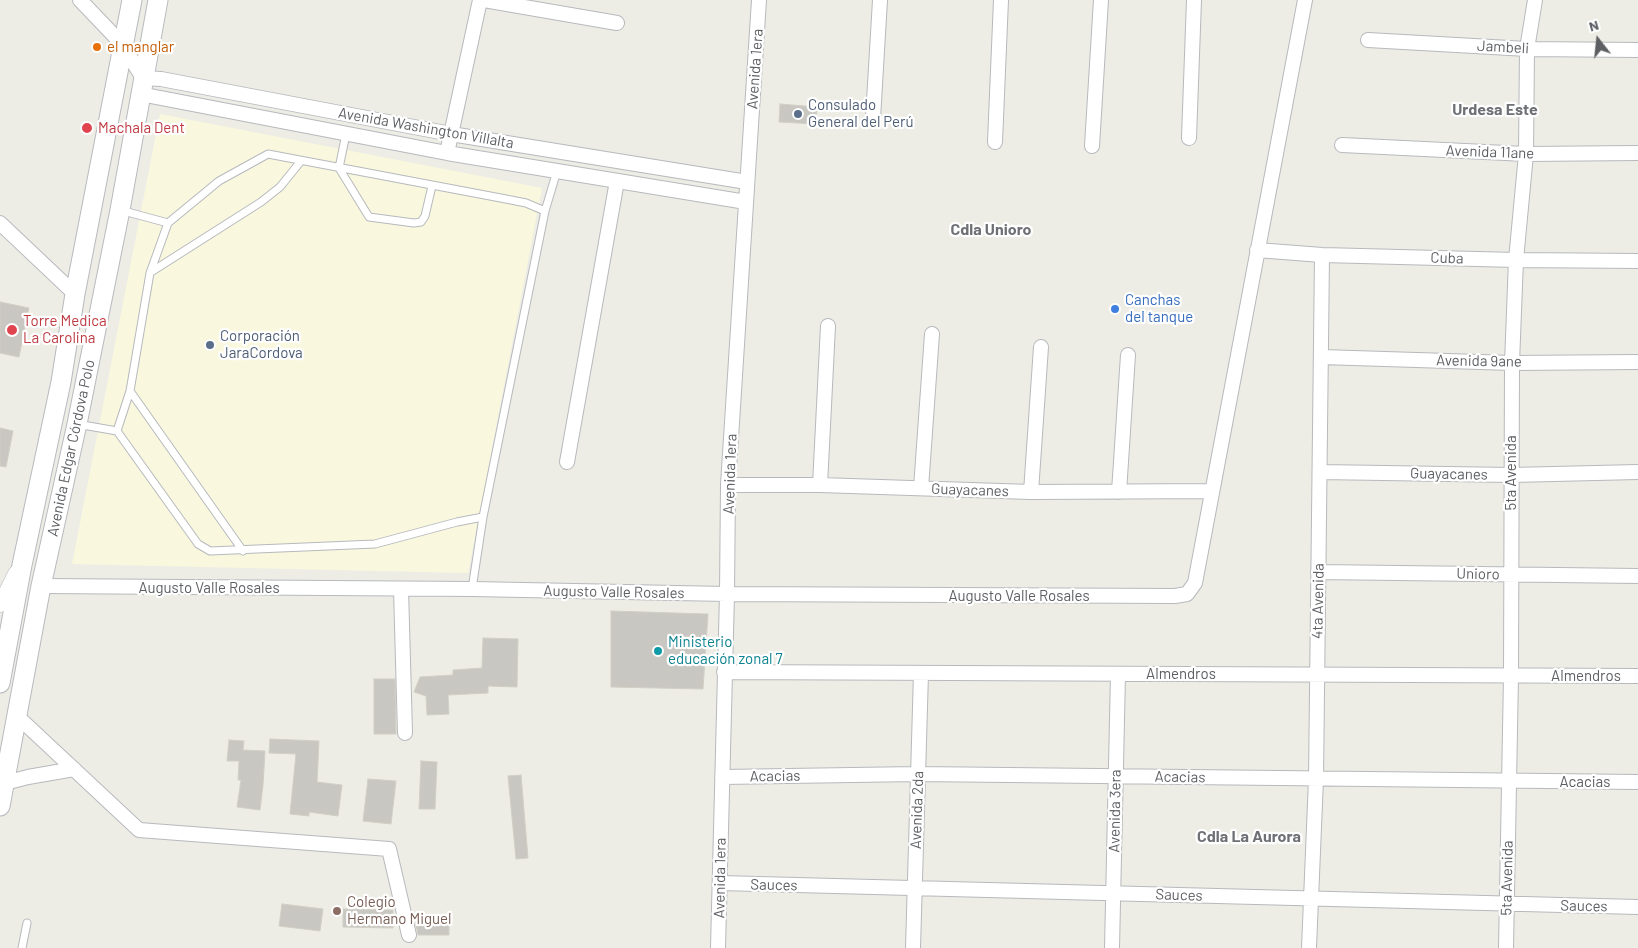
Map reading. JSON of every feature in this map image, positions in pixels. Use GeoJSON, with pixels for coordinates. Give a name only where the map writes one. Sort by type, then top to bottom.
{"type":"FeatureCollection","features":[{"type":"Feature","properties":{"kind":"main road","name":"Avenida Edgar Córdova Polo"},"geometry":{"type":"LineString","coordinates":[[0,683],[22,565],[61,382],[122,44],[132,0]]}},
{"type":"Feature","properties":{"kind":"main road","name":"Avenida Edgar Córdova Polo"},"geometry":{"type":"LineString","coordinates":[[0,806],[41,586],[77,424],[120,210],[158,0]]}},
{"type":"Feature","properties":{"kind":"street"},"geometry":{"type":"LineString","coordinates":[[80,0],[122,44],[141,86]]}},
{"type":"Feature","properties":{"kind":"street"},"geometry":{"type":"LineString","coordinates":[[448,153],[480,0]]}},
{"type":"Feature","properties":{"kind":"street"},"geometry":{"type":"LineString","coordinates":[[484,0],[617,23]]}},
{"type":"Feature","properties":{"kind":"street","name":"Avenida 1era"},"geometry":{"type":"LineString","coordinates":[[718,948],[728,485],[759,0]]}},
{"type":"Feature","properties":{"kind":"street"},"geometry":{"type":"LineString","coordinates":[[873,118],[880,0]]}},
{"type":"Feature","properties":{"kind":"street"},"geometry":{"type":"LineString","coordinates":[[995,142],[1001,0]]}},
{"type":"Feature","properties":{"kind":"street"},"geometry":{"type":"LineString","coordinates":[[1092,146],[1101,0]]}},
{"type":"Feature","properties":{"kind":"street"},"geometry":{"type":"LineString","coordinates":[[1189,138],[1194,0]]}},
{"type":"Feature","properties":{"kind":"street"},"geometry":{"type":"LineString","coordinates":[[1212,491],[1305,0]]}},
{"type":"Feature","properties":{"kind":"street","name":"5ta Avenida"},"geometry":{"type":"LineString","coordinates":[[1506,948],[1511,676],[1512,362],[1516,260],[1526,154],[1527,49],[1535,0]]}},
{"type":"Feature","properties":{"kind":"street","name":"Jambeli"},"geometry":{"type":"LineString","coordinates":[[1368,40],[1527,49],[1638,50]]}},
{"type":"Feature","properties":{"kind":"street","name":"Avenida Washington Villalta"},"geometry":{"type":"LineString","coordinates":[[141,86],[170,81],[451,134],[747,182]]}},
{"type":"Feature","properties":{"kind":"street","name":"Avenida Washington Villalta"},"geometry":{"type":"LineString","coordinates":[[141,86],[346,134],[448,153],[746,202]]}},
{"type":"Feature","properties":{"kind":"street","name":"Avenida 11ane"},"geometry":{"type":"LineString","coordinates":[[1342,145],[1526,154],[1638,153]]}},
{"type":"Feature","properties":{"kind":"street"},"geometry":{"type":"LineString","coordinates":[[567,462],[617,181]]}},
{"type":"Feature","properties":{"kind":"street"},"geometry":{"type":"LineString","coordinates":[[0,224],[76,294]]}},
{"type":"Feature","properties":{"kind":"street","name":"Cuba"},"geometry":{"type":"LineString","coordinates":[[1257,250],[1322,255],[1638,261]]}},
{"type":"Feature","properties":{"kind":"street","name":"4ta Avenida"},"geometry":{"type":"LineString","coordinates":[[1309,948],[1316,778],[1322,255]]}},
{"type":"Feature","properties":{"kind":"street"},"geometry":{"type":"LineString","coordinates":[[820,485],[828,326]]}},
{"type":"Feature","properties":{"kind":"street"},"geometry":{"type":"LineString","coordinates":[[921,488],[932,334]]}},
{"type":"Feature","properties":{"kind":"street"},"geometry":{"type":"LineString","coordinates":[[1031,492],[1041,347]]}},
{"type":"Feature","properties":{"kind":"street"},"geometry":{"type":"LineString","coordinates":[[1119,492],[1128,355]]}},
{"type":"Feature","properties":{"kind":"street","name":"Avenida 9ane"},"geometry":{"type":"LineString","coordinates":[[1321,357],[1512,362],[1638,362]]}},
{"type":"Feature","properties":{"kind":"street","name":"Guayacanes"},"geometry":{"type":"LineString","coordinates":[[1320,472],[1511,475],[1638,472]]}},
{"type":"Feature","properties":{"kind":"street","name":"Guayacanes"},"geometry":{"type":"LineString","coordinates":[[728,485],[820,485],[1031,492],[1212,491]]}},
{"type":"Feature","properties":{"kind":"street","name":"Augusto Valle Rosales"},"geometry":{"type":"LineString","coordinates":[[41,586],[472,589],[727,594],[1175,596],[1187,594],[1195,583],[1212,491]]}},
{"type":"Feature","properties":{"kind":"street"},"geometry":{"type":"LineString","coordinates":[[0,603],[7,594],[22,565]]}},
{"type":"Feature","properties":{"kind":"street","name":"Unioro"},"geometry":{"type":"LineString","coordinates":[[1318,572],[1638,576]]}},
{"type":"Feature","properties":{"kind":"street"},"geometry":{"type":"LineString","coordinates":[[401,589],[405,733]]}},
{"type":"Feature","properties":{"kind":"street","name":"Almendros"},"geometry":{"type":"LineString","coordinates":[[724,672],[1638,676]]}},
{"type":"Feature","properties":{"kind":"street","name":"Avenida 2da"},"geometry":{"type":"LineString","coordinates":[[913,948],[921,673]]}},
{"type":"Feature","properties":{"kind":"street","name":"Avenida 3era"},"geometry":{"type":"LineString","coordinates":[[1112,948],[1118,674]]}},
{"type":"Feature","properties":{"kind":"street"},"geometry":{"type":"LineString","coordinates":[[18,717],[139,830],[389,849],[409,936]]}},
{"type":"Feature","properties":{"kind":"street"},"geometry":{"type":"LineString","coordinates":[[5,783],[74,769]]}},
{"type":"Feature","properties":{"kind":"street","name":"Acacias"},"geometry":{"type":"LineString","coordinates":[[722,777],[918,774],[1638,782]]}},
{"type":"Feature","properties":{"kind":"street","name":"Sauces"},"geometry":{"type":"LineString","coordinates":[[720,884],[1638,907]]}},
{"type":"Feature","properties":{"kind":"lane"},"geometry":{"type":"LineString","coordinates":[[346,134],[339,168],[369,217],[414,223],[421,222],[432,186]]}},
{"type":"Feature","properties":{"kind":"lane"},"geometry":{"type":"LineString","coordinates":[[117,431],[130,391],[150,272],[168,223],[219,181],[268,154],[512,200],[545,211]]}},
{"type":"Feature","properties":{"kind":"lane"},"geometry":{"type":"LineString","coordinates":[[150,272],[261,202],[280,187],[301,161]]}},
{"type":"Feature","properties":{"kind":"lane"},"geometry":{"type":"LineString","coordinates":[[472,589],[483,518],[545,211],[557,171]]}},
{"type":"Feature","properties":{"kind":"lane"},"geometry":{"type":"LineString","coordinates":[[120,210],[168,223]]}},
{"type":"Feature","properties":{"kind":"lane"},"geometry":{"type":"LineString","coordinates":[[130,391],[244,551]]}},
{"type":"Feature","properties":{"kind":"lane"},"geometry":{"type":"LineString","coordinates":[[77,424],[117,431],[198,544],[210,551],[376,544],[457,522],[483,518]]}},
{"type":"Feature","properties":{"kind":"lane"},"geometry":{"type":"LineString","coordinates":[[22,948],[27,922]]}},
{"type":"Feature","properties":{"kind":"shaded area"},"geometry":{"type":"Polygon","coordinates":[[[160,114],[542,188],[468,573],[72,564],[160,114]]]}},
{"type":"Feature","properties":{"kind":"building","name":"Consulado General del Perú"},"geometry":{"type":"Polygon","coordinates":[[[780,104],[817,107],[816,124],[779,122],[780,104]]]}},
{"type":"Feature","properties":{"kind":"building","name":"Torre Medica La Carolina"},"geometry":{"type":"Polygon","coordinates":[[[0,302],[29,308],[19,357],[0,353],[0,302]]]}},
{"type":"Feature","properties":{"kind":"building"},"geometry":{"type":"Polygon","coordinates":[[[0,428],[13,431],[6,467],[0,466],[0,428]]]}},
{"type":"Feature","properties":{"kind":"building","name":"Ministerio educación zonal 7"},"geometry":{"type":"Polygon","coordinates":[[[611,611],[708,614],[703,689],[611,687],[611,611]]]}},
{"type":"Feature","properties":{"kind":"building"},"geometry":{"type":"Polygon","coordinates":[[[483,638],[518,639],[517,687],[488,686],[488,693],[448,695],[449,714],[427,715],[426,696],[414,692],[420,677],[453,675],[453,670],[482,668],[483,638]]]}},
{"type":"Feature","properties":{"kind":"building"},"geometry":{"type":"Polygon","coordinates":[[[374,679],[395,679],[396,734],[374,734],[374,679]]]}},
{"type":"Feature","properties":{"kind":"building"},"geometry":{"type":"Polygon","coordinates":[[[270,739],[319,741],[317,782],[342,785],[338,816],[309,812],[309,816],[290,814],[296,754],[269,753],[270,739]]]}},
{"type":"Feature","properties":{"kind":"building"},"geometry":{"type":"Polygon","coordinates":[[[229,740],[244,741],[243,750],[265,751],[260,810],[237,807],[241,780],[238,780],[239,761],[227,761],[229,740]]]}},
{"type":"Feature","properties":{"kind":"building"},"geometry":{"type":"Polygon","coordinates":[[[421,761],[437,762],[435,809],[419,809],[421,761]]]}},
{"type":"Feature","properties":{"kind":"building"},"geometry":{"type":"Polygon","coordinates":[[[521,775],[528,858],[516,859],[508,776],[521,775]]]}},
{"type":"Feature","properties":{"kind":"building"},"geometry":{"type":"Polygon","coordinates":[[[368,779],[396,781],[391,824],[363,821],[368,779]]]}},
{"type":"Feature","properties":{"kind":"building"},"geometry":{"type":"Polygon","coordinates":[[[282,904],[323,909],[320,931],[279,926],[282,904]]]}},
{"type":"Feature","properties":{"kind":"building"},"geometry":{"type":"Polygon","coordinates":[[[343,909],[393,910],[393,928],[343,927],[343,909]]]}},
{"type":"Feature","properties":{"kind":"building"},"geometry":{"type":"Polygon","coordinates":[[[415,920],[449,920],[449,935],[418,935],[415,920]]]}},
{"type":"Feature","properties":{"kind":"place","name":"el manglar"},"geometry":{"type":"Point","coordinates":[97,47]}},
{"type":"Feature","properties":{"kind":"place","name":"Consulado General del Perú"},"geometry":{"type":"Point","coordinates":[798,114]}},
{"type":"Feature","properties":{"kind":"place","name":"Machala Dent"},"geometry":{"type":"Point","coordinates":[87,128]}},
{"type":"Feature","properties":{"kind":"place","name":"Canchas del tanque"},"geometry":{"type":"Point","coordinates":[1115,309]}},
{"type":"Feature","properties":{"kind":"place","name":"Torre Medica La Carolina"},"geometry":{"type":"Point","coordinates":[12,330]}},
{"type":"Feature","properties":{"kind":"place","name":"Corporación JaraCordova"},"geometry":{"type":"Point","coordinates":[210,345]}},
{"type":"Feature","properties":{"kind":"place","name":"Ministerio educación zonal 7"},"geometry":{"type":"Point","coordinates":[658,651]}},
{"type":"Feature","properties":{"kind":"place","name":"Colegio Hermano Miguel"},"geometry":{"type":"Point","coordinates":[337,911]}},
{"type":"Feature","properties":{"kind":"district","name":"Urdesa Este"},"geometry":{"type":"Point","coordinates":[1495,110]}},
{"type":"Feature","properties":{"kind":"district","name":"Cdla Unioro"},"geometry":{"type":"Point","coordinates":[991,230]}},
{"type":"Feature","properties":{"kind":"district","name":"Cdla La Aurora"},"geometry":{"type":"Point","coordinates":[1249,837]}}]}
